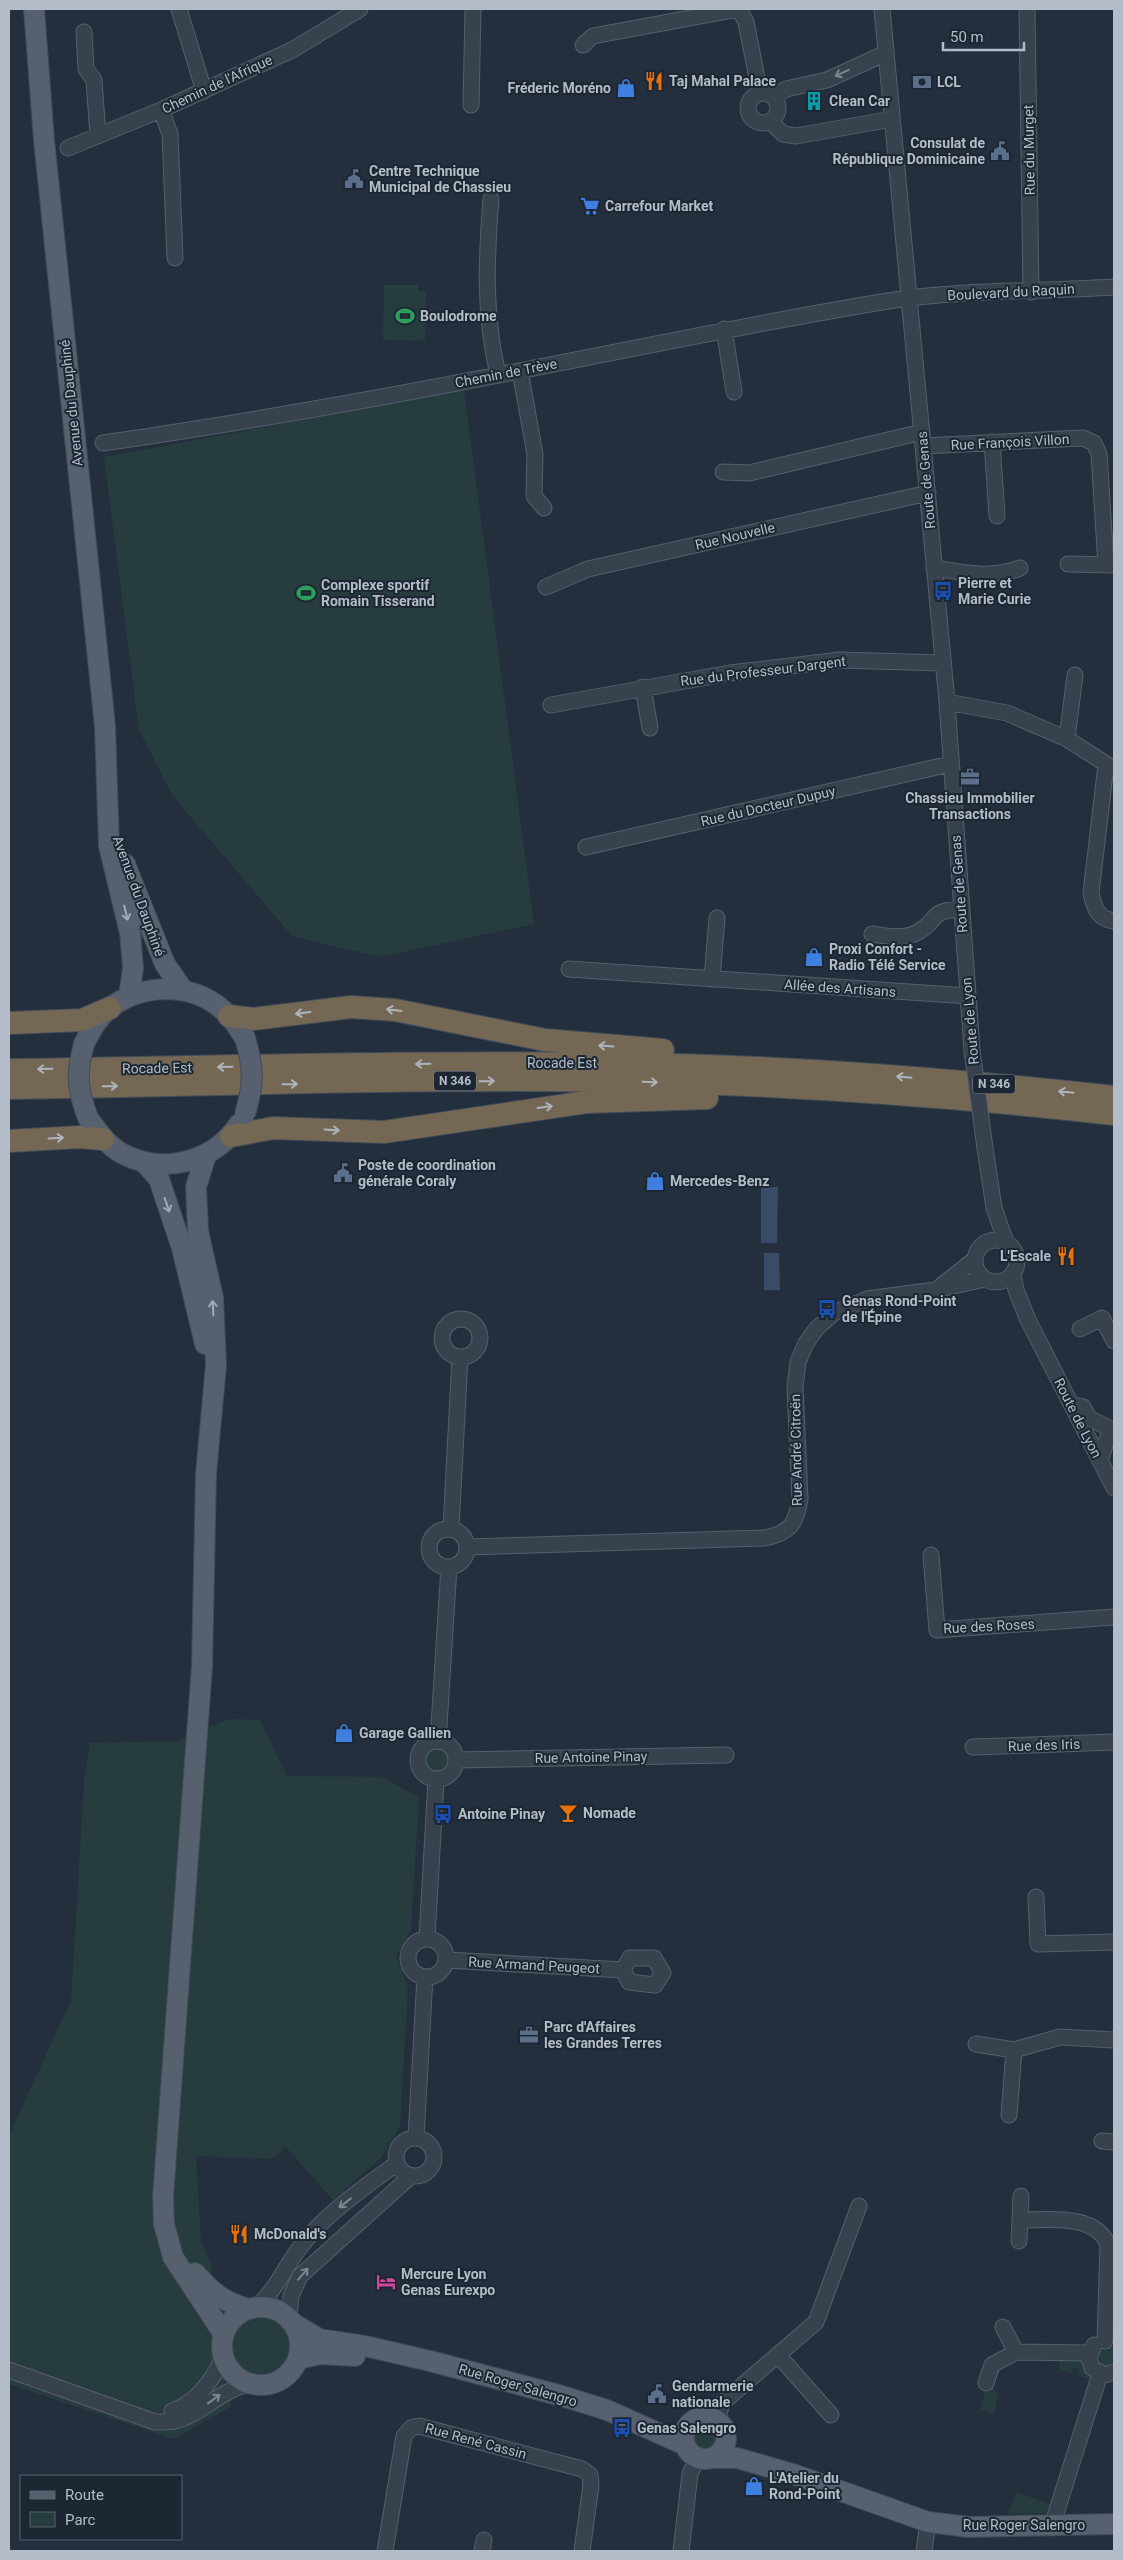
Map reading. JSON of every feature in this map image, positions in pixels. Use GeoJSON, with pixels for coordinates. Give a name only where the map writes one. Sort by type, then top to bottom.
{"type":"FeatureCollection","features":[{"type":"Feature","properties":{"kind":"highway"},"geometry":{"type":"LineString","coordinates":[[9,1023],[82,1020],[110,1008]]}},
{"type":"Feature","properties":{"kind":"highway"},"geometry":{"type":"LineString","coordinates":[[229,1016],[253,1019],[351,1008],[395,1010],[515,1035],[574,1044],[864,1064],[874,1074]]}},
{"type":"Feature","properties":{"kind":"highway","name":"Rocade Est"},"geometry":{"type":"LineString","coordinates":[[9,1070],[535,1063],[751,1068],[874,1074],[1114,1097]]}},
{"type":"Feature","properties":{"kind":"highway","name":"Rocade Est"},"geometry":{"type":"LineString","coordinates":[[9,1088],[630,1081],[753,1085],[901,1094],[1114,1114]]}},
{"type":"Feature","properties":{"kind":"highway"},"geometry":{"type":"LineString","coordinates":[[231,1136],[273,1128],[384,1132],[416,1129],[521,1111],[615,1099],[790,1099],[884,1102],[901,1094]]}},
{"type":"Feature","properties":{"kind":"highway"},"geometry":{"type":"LineString","coordinates":[[9,1141],[80,1137],[103,1139]]}},
{"type":"Feature","properties":{"kind":"main road","name":"Avenue du Dauphiné"},"geometry":{"type":"LineString","coordinates":[[34,9],[44,140],[105,726],[109,846],[130,934],[133,968],[129,996]]}},
{"type":"Feature","properties":{"kind":"main road","name":"Avenue du Dauphiné"},"geometry":{"type":"LineString","coordinates":[[108,796],[117,842],[146,920],[165,964],[183,990]]}},
{"type":"Feature","properties":{"kind":"main road"},"geometry":{"type":"LineString","coordinates":[[156,989],[183,990],[208,999],[229,1016],[245,1038],[252,1063],[253,1089],[246,1114],[231,1136],[206,1156],[176,1164],[145,1162],[122,1154],[103,1139],[88,1118],[79,1094],[78,1069],[84,1044],[94,1024],[110,1008],[129,996],[156,989]]}},
{"type":"Feature","properties":{"kind":"main road"},"geometry":{"type":"LineString","coordinates":[[206,1156],[196,1187],[198,1231],[212,1298],[216,1365],[206,1474],[202,1666],[163,2197],[164,2224],[173,2257],[223,2333]]}},
{"type":"Feature","properties":{"kind":"main road"},"geometry":{"type":"LineString","coordinates":[[145,1162],[159,1179],[193,1288],[205,1345],[211,1409]]}},
{"type":"Feature","properties":{"kind":"main road"},"geometry":{"type":"LineString","coordinates":[[166,2176],[171,2223],[176,2242],[188,2266],[213,2293],[226,2302],[252,2308],[276,2310],[291,2322],[299,2336],[298,2359],[284,2378],[268,2385],[250,2384],[238,2379],[229,2370],[223,2358],[221,2346],[223,2333],[230,2321],[252,2308]]}},
{"type":"Feature","properties":{"kind":"main road","name":"Rue Roger Salengro"},"geometry":{"type":"LineString","coordinates":[[291,2322],[319,2339],[365,2346],[430,2361],[521,2384],[607,2410],[671,2423],[681,2424],[692,2421]]}},
{"type":"Feature","properties":{"kind":"main road","name":"Rue Roger Salengro"},"geometry":{"type":"LineString","coordinates":[[298,2359],[320,2354],[430,2361]]}},
{"type":"Feature","properties":{"kind":"main road","name":"Rue Roger Salengro"},"geometry":{"type":"LineString","coordinates":[[607,2410],[698,2454],[737,2458],[793,2474],[928,2522],[969,2527],[1114,2524]]}},
{"type":"Feature","properties":{"kind":"main road"},"geometry":{"type":"LineString","coordinates":[[705,2416],[721,2426],[727,2438],[723,2450],[698,2454],[684,2432],[692,2421],[705,2416]]}},
{"type":"Feature","properties":{"kind":"main road","name":"Rue Roger Salengro"},"geometry":{"type":"LineString","coordinates":[[721,2426],[742,2446],[793,2474]]}},
{"type":"Feature","properties":{"kind":"street"},"geometry":{"type":"LineString","coordinates":[[179,9],[204,91]]}},
{"type":"Feature","properties":{"kind":"street","name":"Chemin de l'Afrique"},"geometry":{"type":"LineString","coordinates":[[68,148],[161,110],[292,50],[360,9]]}},
{"type":"Feature","properties":{"kind":"street"},"geometry":{"type":"LineString","coordinates":[[471,105],[473,9]]}},
{"type":"Feature","properties":{"kind":"street","name":"Route de Genas"},"geometry":{"type":"LineString","coordinates":[[882,9],[947,702],[964,952]]}},
{"type":"Feature","properties":{"kind":"street","name":"Rue du Murget"},"geometry":{"type":"LineString","coordinates":[[1027,9],[1031,292]]}},
{"type":"Feature","properties":{"kind":"street"},"geometry":{"type":"LineString","coordinates":[[583,45],[593,36],[733,10],[740,11],[746,22],[767,95],[777,103],[777,111],[770,121]]}},
{"type":"Feature","properties":{"kind":"street"},"geometry":{"type":"LineString","coordinates":[[84,32],[86,69],[94,80],[98,136]]}},
{"type":"Feature","properties":{"kind":"street"},"geometry":{"type":"LineString","coordinates":[[770,121],[757,122],[748,112],[751,98],[827,80],[886,53]]}},
{"type":"Feature","properties":{"kind":"street"},"geometry":{"type":"LineString","coordinates":[[161,110],[170,134],[176,258]]}},
{"type":"Feature","properties":{"kind":"street"},"geometry":{"type":"LineString","coordinates":[[770,121],[782,134],[796,136],[892,119]]}},
{"type":"Feature","properties":{"kind":"street"},"geometry":{"type":"LineString","coordinates":[[491,199],[486,266],[487,310],[498,375]]}},
{"type":"Feature","properties":{"kind":"street","name":"Boulevard du Raquin"},"geometry":{"type":"LineString","coordinates":[[909,299],[1114,287]]}},
{"type":"Feature","properties":{"kind":"street","name":"Chemin de Trève"},"geometry":{"type":"LineString","coordinates":[[103,442],[212,427],[520,371],[724,329],[909,299]]}},
{"type":"Feature","properties":{"kind":"street"},"geometry":{"type":"LineString","coordinates":[[724,329],[734,392]]}},
{"type":"Feature","properties":{"kind":"street"},"geometry":{"type":"LineString","coordinates":[[520,371],[534,454],[534,496],[544,508]]}},
{"type":"Feature","properties":{"kind":"street","name":"Rue François Villon"},"geometry":{"type":"LineString","coordinates":[[724,472],[749,473],[923,439],[992,442],[1083,438],[1094,444],[1099,454],[1110,565]]}},
{"type":"Feature","properties":{"kind":"street"},"geometry":{"type":"LineString","coordinates":[[992,442],[997,516]]}},
{"type":"Feature","properties":{"kind":"street","name":"Rue Nouvelle"},"geometry":{"type":"LineString","coordinates":[[546,587],[588,569],[928,493]]}},
{"type":"Feature","properties":{"kind":"street"},"geometry":{"type":"LineString","coordinates":[[1068,564],[1110,565]]}},
{"type":"Feature","properties":{"kind":"street"},"geometry":{"type":"LineString","coordinates":[[934,568],[978,575],[1006,573],[1020,568]]}},
{"type":"Feature","properties":{"kind":"street","name":"Rue du Professeur Dargent"},"geometry":{"type":"LineString","coordinates":[[551,705],[643,687],[730,673],[840,660],[943,663]]}},
{"type":"Feature","properties":{"kind":"street"},"geometry":{"type":"LineString","coordinates":[[1067,739],[1075,675]]}},
{"type":"Feature","properties":{"kind":"street"},"geometry":{"type":"LineString","coordinates":[[643,687],[650,728]]}},
{"type":"Feature","properties":{"kind":"street"},"geometry":{"type":"LineString","coordinates":[[947,702],[1006,712],[1067,739],[1110,767],[1091,894],[1094,909],[1102,917],[1114,921]]}},
{"type":"Feature","properties":{"kind":"street","name":"Rue du Docteur Dupuy"},"geometry":{"type":"LineString","coordinates":[[586,848],[950,764]]}},
{"type":"Feature","properties":{"kind":"street"},"geometry":{"type":"LineString","coordinates":[[872,934],[895,938],[916,934],[942,910],[961,909]]}},
{"type":"Feature","properties":{"kind":"street"},"geometry":{"type":"LineString","coordinates":[[712,979],[717,918]]}},
{"type":"Feature","properties":{"kind":"street","name":"Route de Lyon"},"geometry":{"type":"LineString","coordinates":[[964,952],[972,1050],[985,1148],[994,1208],[1006,1242]]}},
{"type":"Feature","properties":{"kind":"street","name":"Allée des Artisans"},"geometry":{"type":"LineString","coordinates":[[569,970],[968,996]]}},
{"type":"Feature","properties":{"kind":"street","name":"Route de Lyon"},"geometry":{"type":"LineString","coordinates":[[983,1244],[994,1208]]}},
{"type":"Feature","properties":{"kind":"street"},"geometry":{"type":"LineString","coordinates":[[992,1240],[1006,1242],[1017,1256],[1013,1274],[1004,1281],[989,1281],[977,1271],[975,1259],[983,1244],[992,1240]]}},
{"type":"Feature","properties":{"kind":"street","name":"Rue André Citroën"},"geometry":{"type":"LineString","coordinates":[[934,1290],[975,1259]]}},
{"type":"Feature","properties":{"kind":"street","name":"Route de Lyon"},"geometry":{"type":"LineString","coordinates":[[1013,1274],[1016,1290],[1028,1320],[1114,1488]]}},
{"type":"Feature","properties":{"kind":"street","name":"Route de Lyon"},"geometry":{"type":"LineString","coordinates":[[989,1281],[1028,1320]]}},
{"type":"Feature","properties":{"kind":"street","name":"Rue André Citroën"},"geometry":{"type":"LineString","coordinates":[[468,1547],[765,1538],[778,1535],[788,1528],[797,1517],[800,1499],[795,1387],[798,1362],[806,1343],[829,1316],[866,1299],[989,1281]]}},
{"type":"Feature","properties":{"kind":"street"},"geometry":{"type":"LineString","coordinates":[[1080,1329],[1102,1318],[1114,1341]]}},
{"type":"Feature","properties":{"kind":"street"},"geometry":{"type":"LineString","coordinates":[[451,1529],[460,1358]]}},
{"type":"Feature","properties":{"kind":"street"},"geometry":{"type":"LineString","coordinates":[[1071,1404],[1084,1407],[1089,1418],[1112,1429]]}},
{"type":"Feature","properties":{"kind":"street"},"geometry":{"type":"LineString","coordinates":[[1087,1436],[1112,1429]]}},
{"type":"Feature","properties":{"kind":"street"},"geometry":{"type":"LineString","coordinates":[[1100,1461],[1112,1429]]}},
{"type":"Feature","properties":{"kind":"street"},"geometry":{"type":"LineString","coordinates":[[451,1529],[464,1537],[468,1547],[464,1559],[455,1566],[449,1567],[434,1561],[429,1547],[436,1534],[451,1529]]}},
{"type":"Feature","properties":{"kind":"street","name":"Rue des Roses"},"geometry":{"type":"LineString","coordinates":[[931,1555],[937,1630],[1114,1617]]}},
{"type":"Feature","properties":{"kind":"street"},"geometry":{"type":"LineString","coordinates":[[438,1741],[449,1567]]}},
{"type":"Feature","properties":{"kind":"street"},"geometry":{"type":"LineString","coordinates":[[438,1741],[449,1746],[456,1760],[450,1774],[436,1780],[422,1773],[417,1762],[423,1747],[438,1741]]}},
{"type":"Feature","properties":{"kind":"street","name":"Rue des Iris"},"geometry":{"type":"LineString","coordinates":[[973,1747],[1114,1742]]}},
{"type":"Feature","properties":{"kind":"street","name":"Rue Antoine Pinay"},"geometry":{"type":"LineString","coordinates":[[456,1760],[726,1755]]}},
{"type":"Feature","properties":{"kind":"street"},"geometry":{"type":"LineString","coordinates":[[427,1938],[436,1780]]}},
{"type":"Feature","properties":{"kind":"street"},"geometry":{"type":"LineString","coordinates":[[1036,1897],[1038,1944],[1114,1942]]}},
{"type":"Feature","properties":{"kind":"street"},"geometry":{"type":"LineString","coordinates":[[427,1938],[434,1940],[444,1948],[446,1960],[440,1972],[425,1977],[412,1970],[407,1958],[408,1952],[416,1942],[427,1938]]}},
{"type":"Feature","properties":{"kind":"street","name":"Rue Armand Peugeot"},"geometry":{"type":"LineString","coordinates":[[446,1960],[623,1970]]}},
{"type":"Feature","properties":{"kind":"street"},"geometry":{"type":"LineString","coordinates":[[416,2137],[425,1977]]}},
{"type":"Feature","properties":{"kind":"street"},"geometry":{"type":"LineString","coordinates":[[976,2044],[1014,2050],[1060,2037],[1114,2040]]}},
{"type":"Feature","properties":{"kind":"street"},"geometry":{"type":"LineString","coordinates":[[1010,2115],[1014,2050]]}},
{"type":"Feature","properties":{"kind":"street"},"geometry":{"type":"LineString","coordinates":[[416,2137],[428,2142],[432,2147],[435,2159],[429,2171],[417,2176],[411,2176],[400,2169],[397,2163],[397,2151],[400,2145],[410,2138],[416,2137]]}},
{"type":"Feature","properties":{"kind":"street"},"geometry":{"type":"LineString","coordinates":[[252,2308],[275,2289],[300,2246],[325,2219],[397,2163]]}},
{"type":"Feature","properties":{"kind":"street"},"geometry":{"type":"LineString","coordinates":[[291,2322],[291,2296],[300,2276],[411,2176]]}},
{"type":"Feature","properties":{"kind":"street"},"geometry":{"type":"LineString","coordinates":[[369,2184],[384,2200]]}},
{"type":"Feature","properties":{"kind":"street"},"geometry":{"type":"LineString","coordinates":[[1019,2240],[1021,2196]]}},
{"type":"Feature","properties":{"kind":"street"},"geometry":{"type":"LineString","coordinates":[[721,2426],[722,2403],[816,2322],[858,2206]]}},
{"type":"Feature","properties":{"kind":"street"},"geometry":{"type":"LineString","coordinates":[[325,2219],[342,2239]]}},
{"type":"Feature","properties":{"kind":"street"},"geometry":{"type":"LineString","coordinates":[[1020,2220],[1071,2220],[1099,2229],[1105,2236],[1108,2245],[1110,2342],[1095,2344],[1089,2353],[1092,2368],[1107,2373],[1052,2526]]}},
{"type":"Feature","properties":{"kind":"street"},"geometry":{"type":"LineString","coordinates":[[1003,2326],[1016,2352]]}},
{"type":"Feature","properties":{"kind":"street"},"geometry":{"type":"LineString","coordinates":[[986,2383],[992,2365],[1016,2352],[1089,2353]]}},
{"type":"Feature","properties":{"kind":"street"},"geometry":{"type":"LineString","coordinates":[[778,2355],[831,2415]]}},
{"type":"Feature","properties":{"kind":"street"},"geometry":{"type":"LineString","coordinates":[[137,2416],[161,2415],[182,2408],[197,2396],[214,2378],[223,2358]]}},
{"type":"Feature","properties":{"kind":"street"},"geometry":{"type":"LineString","coordinates":[[9,2370],[155,2422],[176,2421],[204,2406],[225,2391],[250,2384]]}},
{"type":"Feature","properties":{"kind":"street","name":"Rue René Cassin"},"geometry":{"type":"LineString","coordinates":[[385,2551],[404,2436],[411,2428],[419,2426],[582,2469],[590,2475],[591,2485],[582,2551]]}},
{"type":"Feature","properties":{"kind":"street"},"geometry":{"type":"LineString","coordinates":[[681,2551],[690,2474],[698,2454]]}},
{"type":"Feature","properties":{"kind":"street"},"geometry":{"type":"LineString","coordinates":[[924,2551],[928,2522]]}},
{"type":"Feature","properties":{"kind":"green space","name":"Boulodrome"},"geometry":{"type":"Polygon","coordinates":[[[384,285],[418,285],[418,291],[426,291],[425,341],[383,340],[384,285]]]}},
{"type":"Feature","properties":{"kind":"green space","name":"Complexe sportif Romain Tisserand"},"geometry":{"type":"Polygon","coordinates":[[[464,390],[534,924],[379,957],[292,936],[172,795],[139,730],[104,457],[464,390]]]}},
{"type":"Feature","properties":{"kind":"green space"},"geometry":{"type":"Polygon","coordinates":[[[229,1719],[260,1720],[287,1776],[381,1777],[419,1797],[411,1930],[396,1956],[408,1988],[400,2127],[381,2158],[333,2200],[286,2147],[271,2159],[196,2156],[201,2242],[212,2267],[209,2328],[232,2406],[174,2439],[9,2384],[9,2135],[71,2001],[84,1782],[90,1743],[178,1741],[229,1719]]]}},
{"type":"Feature","properties":{"kind":"green space"},"geometry":{"type":"Polygon","coordinates":[[[437,1749],[445,1752],[448,1760],[445,1768],[437,1771],[429,1768],[426,1760],[429,1752],[437,1749]]]}},
{"type":"Feature","properties":{"kind":"green space"},"geometry":{"type":"Polygon","coordinates":[[[261,2316],[272,2318],[285,2329],[290,2345],[288,2356],[277,2369],[261,2374],[250,2372],[237,2361],[232,2345],[234,2334],[245,2321],[261,2316]]]}},
{"type":"Feature","properties":{"kind":"green space"},"geometry":{"type":"Polygon","coordinates":[[[1111,2345],[1114,2348],[1114,2367],[1100,2369],[1093,2354],[1098,2347],[1111,2345]]]}},
{"type":"Feature","properties":{"kind":"green space"},"geometry":{"type":"Polygon","coordinates":[[[1060,2360],[1083,2360],[1093,2380],[1077,2375],[1079,2369],[1074,2367],[1071,2373],[1059,2369],[1060,2360]]]}},
{"type":"Feature","properties":{"kind":"green space"},"geometry":{"type":"Polygon","coordinates":[[[993,2386],[998,2397],[994,2414],[980,2409],[986,2388],[993,2386]]]}},
{"type":"Feature","properties":{"kind":"green space"},"geometry":{"type":"Polygon","coordinates":[[[706,2424],[715,2428],[719,2437],[715,2446],[706,2450],[697,2446],[693,2437],[697,2428],[706,2424]]]}},
{"type":"Feature","properties":{"kind":"green space"},"geometry":{"type":"Polygon","coordinates":[[[1016,2492],[1053,2505],[1049,2513],[1008,2514],[1016,2492]]]}},
{"type":"Feature","properties":{"kind":"water"},"geometry":{"type":"Polygon","coordinates":[[[761,1187],[778,1187],[777,1243],[761,1243],[761,1187]]]}},
{"type":"Feature","properties":{"kind":"water"},"geometry":{"type":"Polygon","coordinates":[[[764,1253],[779,1253],[780,1290],[764,1290],[764,1253]]]}},
{"type":"Feature","properties":{"kind":"place","name":"Taj Mahal Palace"},"geometry":{"type":"Point","coordinates":[654,81]}},
{"type":"Feature","properties":{"kind":"place","name":"LCL"},"geometry":{"type":"Point","coordinates":[922,82]}},
{"type":"Feature","properties":{"kind":"place","name":"Fréderic Moréno"},"geometry":{"type":"Point","coordinates":[626,88]}},
{"type":"Feature","properties":{"kind":"place","name":"Clean Car"},"geometry":{"type":"Point","coordinates":[814,101]}},
{"type":"Feature","properties":{"kind":"place","name":"Consulat de République Dominicaine"},"geometry":{"type":"Point","coordinates":[1000,151]}},
{"type":"Feature","properties":{"kind":"place","name":"Centre Technique Municipal de Chassieu"},"geometry":{"type":"Point","coordinates":[354,179]}},
{"type":"Feature","properties":{"kind":"place","name":"Carrefour Market"},"geometry":{"type":"Point","coordinates":[590,206]}},
{"type":"Feature","properties":{"kind":"place","name":"Boulodrome"},"geometry":{"type":"Point","coordinates":[405,316]}},
{"type":"Feature","properties":{"kind":"place","name":"Pierre et Marie Curie"},"geometry":{"type":"Point","coordinates":[943,591]}},
{"type":"Feature","properties":{"kind":"place","name":"Complexe sportif Romain Tisserand"},"geometry":{"type":"Point","coordinates":[306,593]}},
{"type":"Feature","properties":{"kind":"place","name":"Chassieu Immobilier Transactions"},"geometry":{"type":"Point","coordinates":[970,777]}},
{"type":"Feature","properties":{"kind":"place","name":"Proxi Confort - Radio Télé Service"},"geometry":{"type":"Point","coordinates":[814,957]}},
{"type":"Feature","properties":{"kind":"place","name":"Poste de coordination générale Coraly"},"geometry":{"type":"Point","coordinates":[343,1173]}},
{"type":"Feature","properties":{"kind":"place","name":"Mercedes-Benz"},"geometry":{"type":"Point","coordinates":[655,1181]}},
{"type":"Feature","properties":{"kind":"place","name":"L'Escale"},"geometry":{"type":"Point","coordinates":[1066,1256]}},
{"type":"Feature","properties":{"kind":"place","name":"Genas Rond-Point de l'Épine"},"geometry":{"type":"Point","coordinates":[827,1309]}},
{"type":"Feature","properties":{"kind":"place","name":"Garage Gallien"},"geometry":{"type":"Point","coordinates":[344,1733]}},
{"type":"Feature","properties":{"kind":"place","name":"Nomade"},"geometry":{"type":"Point","coordinates":[568,1813]}},
{"type":"Feature","properties":{"kind":"place","name":"Antoine Pinay"},"geometry":{"type":"Point","coordinates":[443,1814]}},
{"type":"Feature","properties":{"kind":"place","name":"Parc d'Affaires les Grandes Terres"},"geometry":{"type":"Point","coordinates":[529,2035]}},
{"type":"Feature","properties":{"kind":"place","name":"McDonald's"},"geometry":{"type":"Point","coordinates":[239,2234]}},
{"type":"Feature","properties":{"kind":"place","name":"Mercure Lyon Genas Eurexpo"},"geometry":{"type":"Point","coordinates":[386,2282]}},
{"type":"Feature","properties":{"kind":"place","name":"Gendarmerie nationale"},"geometry":{"type":"Point","coordinates":[657,2394]}},
{"type":"Feature","properties":{"kind":"place","name":"Genas Salengro"},"geometry":{"type":"Point","coordinates":[622,2428]}},
{"type":"Feature","properties":{"kind":"place","name":"L'Atelier du Rond-Point"},"geometry":{"type":"Point","coordinates":[754,2486]}}]}
